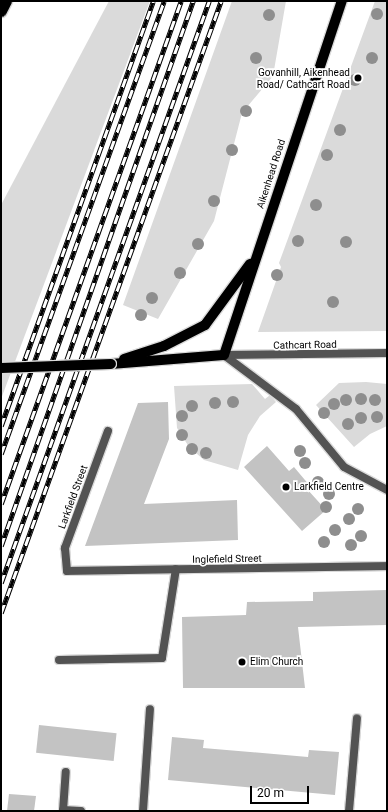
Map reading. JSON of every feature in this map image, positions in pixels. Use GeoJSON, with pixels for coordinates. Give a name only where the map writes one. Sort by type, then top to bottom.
{"type":"FeatureCollection","features":[{"type":"Feature","properties":{"kind":"highway"},"geometry":{"type":"LineString","coordinates":[[1,11],[6,1]]}},
{"type":"Feature","properties":{"kind":"main road","name":"Aikenhead Road"},"geometry":{"type":"LineString","coordinates":[[224,355],[342,1]]}},
{"type":"Feature","properties":{"kind":"main road"},"geometry":{"type":"LineString","coordinates":[[111,364],[164,346],[205,325],[220,307],[258,252]]}},
{"type":"Feature","properties":{"kind":"main road"},"geometry":{"type":"LineString","coordinates":[[1,368],[111,364],[224,355]]}},
{"type":"Feature","properties":{"kind":"street","name":"Cathcart Road"},"geometry":{"type":"LineString","coordinates":[[224,355],[387,353]]}},
{"type":"Feature","properties":{"kind":"street"},"geometry":{"type":"LineString","coordinates":[[224,355],[296,409],[344,467],[387,490]]}},
{"type":"Feature","properties":{"kind":"street","name":"Larkfield Street"},"geometry":{"type":"LineString","coordinates":[[67,571],[65,548],[108,430]]}},
{"type":"Feature","properties":{"kind":"street","name":"Inglefield Street"},"geometry":{"type":"LineString","coordinates":[[67,571],[387,566]]}},
{"type":"Feature","properties":{"kind":"street"},"geometry":{"type":"LineString","coordinates":[[59,660],[162,658],[176,569]]}},
{"type":"Feature","properties":{"kind":"street"},"geometry":{"type":"LineString","coordinates":[[143,811],[150,709]]}},
{"type":"Feature","properties":{"kind":"street"},"geometry":{"type":"LineString","coordinates":[[349,811],[357,718]]}},
{"type":"Feature","properties":{"kind":"street"},"geometry":{"type":"LineString","coordinates":[[66,772],[63,810],[81,811]]}},
{"type":"Feature","properties":{"kind":"shaded area"},"geometry":{"type":"Polygon","coordinates":[[[109,1],[150,1],[1,399],[1,205],[109,1]]]}},
{"type":"Feature","properties":{"kind":"shaded area"},"geometry":{"type":"Polygon","coordinates":[[[232,1],[286,1],[273,76],[242,113],[214,221],[158,319],[123,305],[232,1]]]}},
{"type":"Feature","properties":{"kind":"shaded area"},"geometry":{"type":"Polygon","coordinates":[[[375,1],[387,1],[387,331],[258,332],[281,267],[279,263],[375,1]]]}},
{"type":"Feature","properties":{"kind":"shaded area"},"geometry":{"type":"Polygon","coordinates":[[[366,382],[387,384],[387,426],[370,434],[354,447],[316,405],[339,383],[366,382]]]}},
{"type":"Feature","properties":{"kind":"shaded area"},"geometry":{"type":"Polygon","coordinates":[[[252,384],[265,399],[270,395],[276,402],[260,416],[248,435],[238,470],[204,460],[189,447],[177,428],[174,386],[252,384]]]}},
{"type":"Feature","properties":{"kind":"building"},"geometry":{"type":"Polygon","coordinates":[[[168,402],[169,439],[144,504],[237,500],[238,540],[85,546],[138,403],[168,402]]]}},
{"type":"Feature","properties":{"kind":"building","name":"Larkfield Centre"},"geometry":{"type":"Polygon","coordinates":[[[267,446],[289,471],[294,467],[310,486],[307,489],[326,510],[302,531],[244,467],[267,446]]]}},
{"type":"Feature","properties":{"kind":"building","name":"Elim Church"},"geometry":{"type":"Polygon","coordinates":[[[387,590],[387,625],[298,627],[305,688],[183,688],[182,617],[246,615],[247,602],[313,601],[313,592],[387,590]]]}},
{"type":"Feature","properties":{"kind":"building"},"geometry":{"type":"Polygon","coordinates":[[[39,725],[117,733],[114,761],[36,753],[39,725]]]}},
{"type":"Feature","properties":{"kind":"building"},"geometry":{"type":"Polygon","coordinates":[[[172,737],[204,740],[203,748],[308,757],[309,750],[339,752],[335,795],[168,780],[172,737]]]}},
{"type":"Feature","properties":{"kind":"building"},"geometry":{"type":"Polygon","coordinates":[[[9,794],[36,796],[34,811],[7,811],[9,794]]]}},
{"type":"Feature","properties":{"kind":"railway"},"geometry":{"type":"LineString","coordinates":[[1,426],[153,1]]}},
{"type":"Feature","properties":{"kind":"railway"},"geometry":{"type":"LineString","coordinates":[[1,454],[164,1]]}},
{"type":"Feature","properties":{"kind":"railway"},"geometry":{"type":"LineString","coordinates":[[1,504],[181,1]]}},
{"type":"Feature","properties":{"kind":"railway"},"geometry":{"type":"LineString","coordinates":[[1,546],[193,1]]}},
{"type":"Feature","properties":{"kind":"railway"},"geometry":{"type":"LineString","coordinates":[[1,583],[209,1]]}},
{"type":"Feature","properties":{"kind":"railway"},"geometry":{"type":"LineString","coordinates":[[1,613],[221,1]]}},
{"type":"Feature","properties":{"kind":"place","name":"Govanhill, Aikenhead Road/ Cathcart Road"},"geometry":{"type":"Point","coordinates":[358,78]}},
{"type":"Feature","properties":{"kind":"place","name":"Larkfield Centre"},"geometry":{"type":"Point","coordinates":[286,487]}},
{"type":"Feature","properties":{"kind":"place","name":"Elim Church"},"geometry":{"type":"Point","coordinates":[242,662]}}]}
